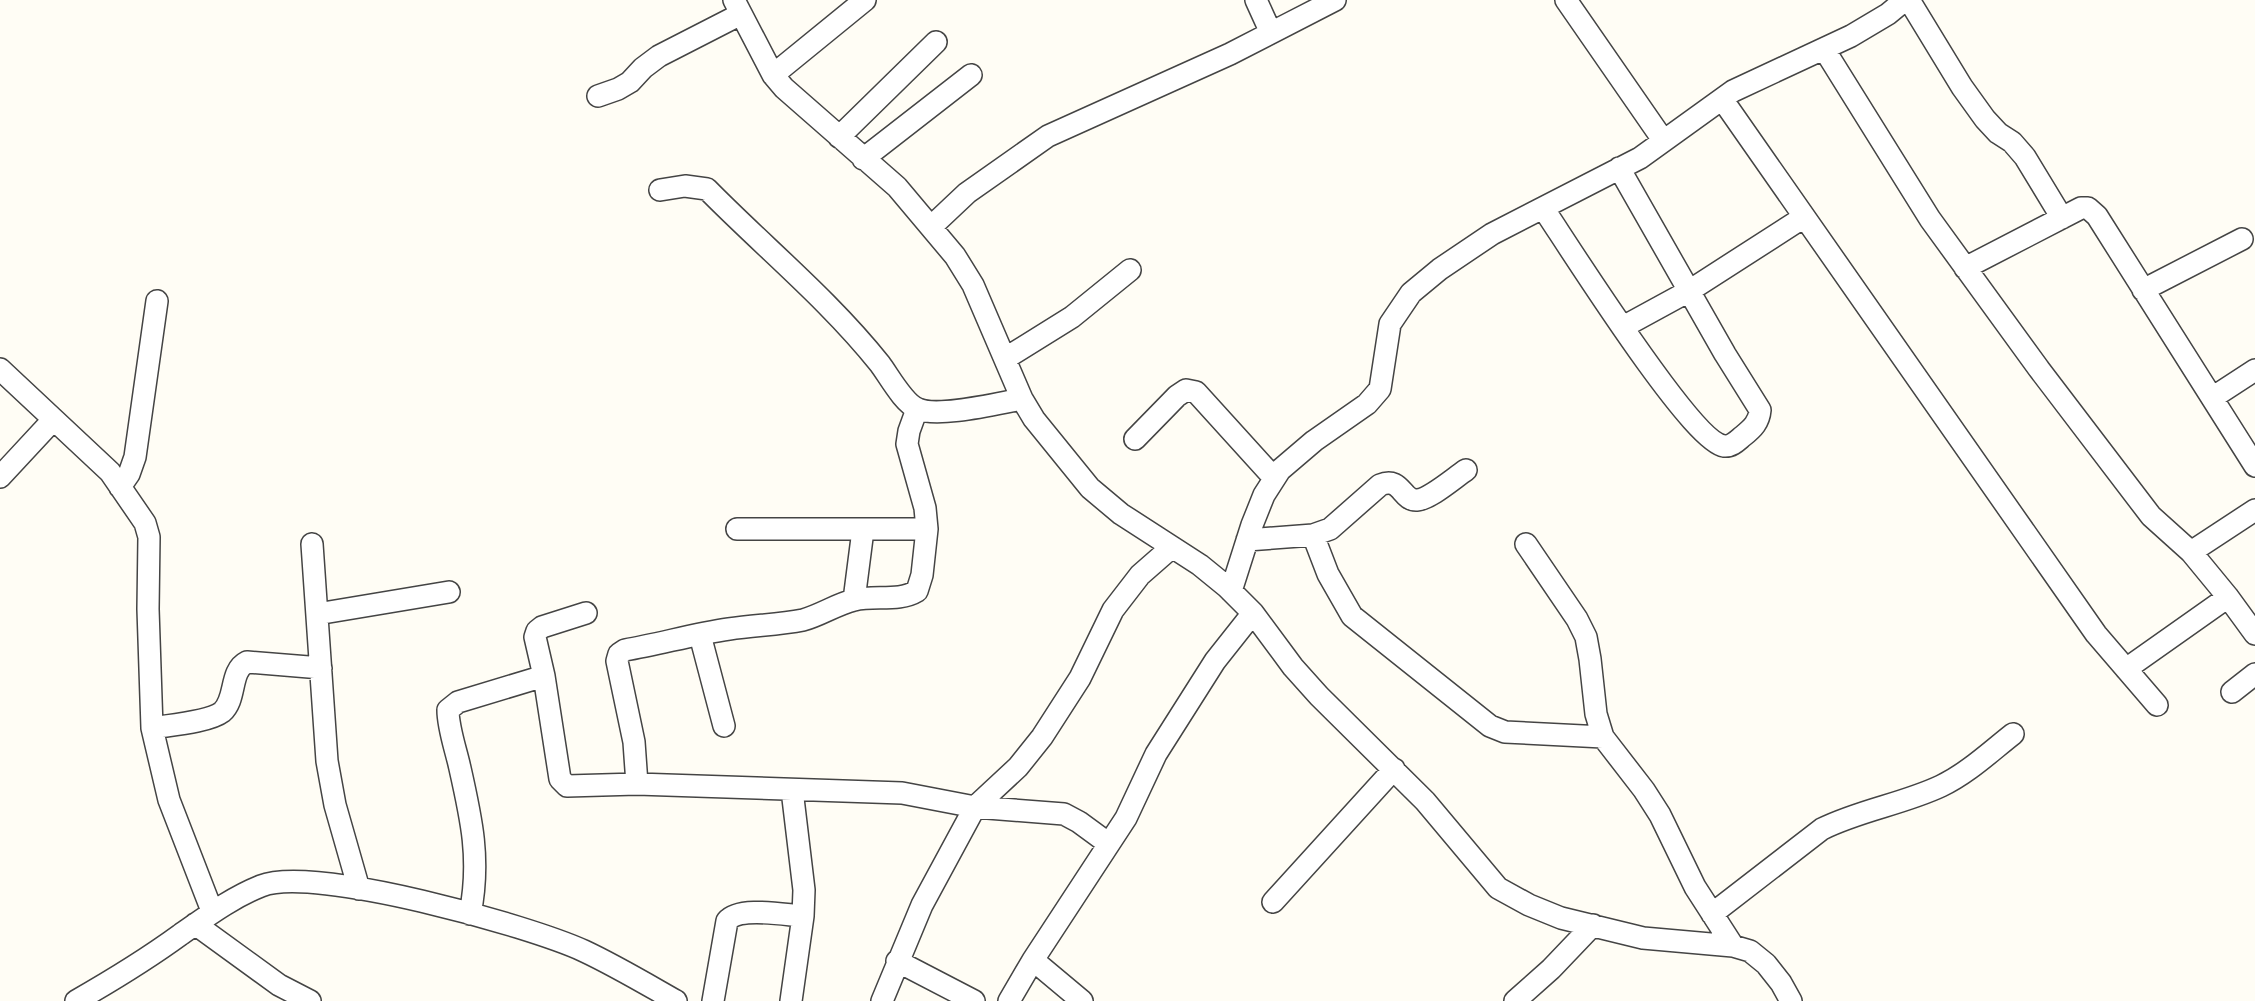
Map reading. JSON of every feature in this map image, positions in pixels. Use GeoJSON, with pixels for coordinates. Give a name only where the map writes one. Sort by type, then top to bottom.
{"type":"FeatureCollection","features":[{"type":"Feature","properties":{"kind":"street"},"geometry":{"type":"LineString","coordinates":[[773,75],[865,0]]}},
{"type":"Feature","properties":{"kind":"street"},"geometry":{"type":"LineString","coordinates":[[1256,0],[1271,33]]}},
{"type":"Feature","properties":{"kind":"street"},"geometry":{"type":"LineString","coordinates":[[1566,0],[1663,140]]}},
{"type":"Feature","properties":{"kind":"street"},"geometry":{"type":"LineString","coordinates":[[1231,591],[1264,495],[1274,478],[1297,455],[1366,404],[1380,389],[1390,324],[1411,293],[1440,269],[1492,234],[1640,158],[1733,91],[1824,49],[1888,14],[1907,0],[1962,87],[1985,119],[1998,133],[2012,142],[2025,157],[2062,218]]}},
{"type":"Feature","properties":{"kind":"street"},"geometry":{"type":"LineString","coordinates":[[932,226],[967,193],[1048,136],[1230,54],[1330,1]]}},
{"type":"Feature","properties":{"kind":"street"},"geometry":{"type":"LineString","coordinates":[[598,96],[630,82],[659,56],[738,7],[773,75],[784,88],[897,187],[955,256],[973,285],[1022,399],[1034,419],[1090,488],[1121,514],[1200,565],[1231,591],[1253,613],[1293,667],[1319,696],[1425,801],[1498,888],[1529,905],[1561,918],[1643,938],[1733,946],[1750,951],[1766,964],[1791,1001]]}},
{"type":"Feature","properties":{"kind":"street"},"geometry":{"type":"LineString","coordinates":[[838,137],[936,42]]}},
{"type":"Feature","properties":{"kind":"street"},"geometry":{"type":"LineString","coordinates":[[1824,49],[1930,219],[1965,268],[2151,516],[2191,552],[2255,634]]}},
{"type":"Feature","properties":{"kind":"street"},"geometry":{"type":"LineString","coordinates":[[863,159],[971,75]]}},
{"type":"Feature","properties":{"kind":"street"},"geometry":{"type":"LineString","coordinates":[[1722,99],[2096,634],[2157,705]]}},
{"type":"Feature","properties":{"kind":"street"},"geometry":{"type":"LineString","coordinates":[[1543,208],[1677,404],[1713,441],[1725,446],[1734,444],[1759,419],[1760,410],[1725,354],[1619,168]]}},
{"type":"Feature","properties":{"kind":"street"},"geometry":{"type":"LineString","coordinates":[[660,190],[685,186],[699,186],[707,189],[854,334],[902,394],[917,409],[938,412],[1022,399]]}},
{"type":"Feature","properties":{"kind":"street"},"geometry":{"type":"LineString","coordinates":[[1965,268],[2081,208],[2088,208],[2097,216],[2255,466]]}},
{"type":"Feature","properties":{"kind":"street"},"geometry":{"type":"LineString","coordinates":[[1623,327],[1689,291],[1804,217]]}},
{"type":"Feature","properties":{"kind":"street"},"geometry":{"type":"LineString","coordinates":[[2143,290],[2242,239]]}},
{"type":"Feature","properties":{"kind":"street"},"geometry":{"type":"LineString","coordinates":[[1006,358],[1072,317],[1130,270]]}},
{"type":"Feature","properties":{"kind":"street"},"geometry":{"type":"LineString","coordinates":[[120,487],[129,474],[135,457],[157,301]]}},
{"type":"Feature","properties":{"kind":"street"},"geometry":{"type":"LineString","coordinates":[[0,369],[91,453],[120,487],[144,523],[149,537],[147,609],[152,728],[169,800],[212,911]]}},
{"type":"Feature","properties":{"kind":"street"},"geometry":{"type":"LineString","coordinates":[[2212,398],[2255,370]]}},
{"type":"Feature","properties":{"kind":"street"},"geometry":{"type":"LineString","coordinates":[[1135,439],[1177,396],[1186,390],[1196,392],[1274,478]]}},
{"type":"Feature","properties":{"kind":"street"},"geometry":{"type":"LineString","coordinates":[[637,784],[634,742],[617,661],[619,654],[625,650],[700,635],[805,619],[854,600],[910,596],[917,591],[922,575],[927,529],[925,508],[907,444],[917,409]]}},
{"type":"Feature","properties":{"kind":"street"},"geometry":{"type":"LineString","coordinates":[[0,477],[53,420]]}},
{"type":"Feature","properties":{"kind":"street"},"geometry":{"type":"LineString","coordinates":[[1247,540],[1313,535],[1330,529],[1380,484],[1394,483],[1412,499],[1418,500],[1431,494],[1466,470]]}},
{"type":"Feature","properties":{"kind":"street"},"geometry":{"type":"LineString","coordinates":[[2191,552],[2255,510]]}},
{"type":"Feature","properties":{"kind":"street"},"geometry":{"type":"LineString","coordinates":[[737,529],[927,529]]}},
{"type":"Feature","properties":{"kind":"street"},"geometry":{"type":"LineString","coordinates":[[854,600],[863,530]]}},
{"type":"Feature","properties":{"kind":"street"},"geometry":{"type":"LineString","coordinates":[[1313,535],[1328,574],[1352,616],[1490,726],[1505,732],[1603,737]]}},
{"type":"Feature","properties":{"kind":"street"},"geometry":{"type":"LineString","coordinates":[[312,544],[327,761],[335,805],[359,889]]}},
{"type":"Feature","properties":{"kind":"street"},"geometry":{"type":"LineString","coordinates":[[1526,544],[1577,619],[1586,637],[1596,714],[1603,737],[1655,807],[1684,866],[1733,946]]}},
{"type":"Feature","properties":{"kind":"street"},"geometry":{"type":"LineString","coordinates":[[882,1001],[922,905],[975,807],[1018,767],[1042,737],[1080,678],[1113,610],[1140,575],[1172,547]]}},
{"type":"Feature","properties":{"kind":"street"},"geometry":{"type":"LineString","coordinates":[[317,614],[449,592]]}},
{"type":"Feature","properties":{"kind":"street"},"geometry":{"type":"LineString","coordinates":[[2126,669],[2228,597]]}},
{"type":"Feature","properties":{"kind":"street"},"geometry":{"type":"LineString","coordinates":[[586,613],[549,624],[537,631],[535,637],[544,676],[560,779],[567,786],[637,784],[902,793],[975,807],[1064,814],[1109,844]]}},
{"type":"Feature","properties":{"kind":"street"},"geometry":{"type":"LineString","coordinates":[[1009,1001],[1033,960],[1126,818],[1156,754],[1215,661],[1253,613]]}},
{"type":"Feature","properties":{"kind":"street"},"geometry":{"type":"LineString","coordinates":[[700,635],[724,726]]}},
{"type":"Feature","properties":{"kind":"street"},"geometry":{"type":"LineString","coordinates":[[152,728],[221,713],[228,705],[239,669],[247,662],[321,668]]}},
{"type":"Feature","properties":{"kind":"street"},"geometry":{"type":"LineString","coordinates":[[2232,692],[2255,674]]}},
{"type":"Feature","properties":{"kind":"street"},"geometry":{"type":"LineString","coordinates":[[470,914],[475,891],[474,835],[448,710],[458,702],[544,676]]}},
{"type":"Feature","properties":{"kind":"street"},"geometry":{"type":"LineString","coordinates":[[1712,914],[1822,829],[1840,820],[1942,786],[1965,772],[2013,734]]}},
{"type":"Feature","properties":{"kind":"street"},"geometry":{"type":"LineString","coordinates":[[1273,902],[1394,769]]}},
{"type":"Feature","properties":{"kind":"street"},"geometry":{"type":"LineString","coordinates":[[791,1001],[804,916],[801,855],[792,790]]}},
{"type":"Feature","properties":{"kind":"street"},"geometry":{"type":"LineString","coordinates":[[76,1001],[109,982],[212,911],[264,885],[288,880],[359,889],[470,914],[540,934],[583,951],[676,1001]]}},
{"type":"Feature","properties":{"kind":"street"},"geometry":{"type":"LineString","coordinates":[[713,1001],[727,921],[731,916],[746,913],[804,916]]}},
{"type":"Feature","properties":{"kind":"street"},"geometry":{"type":"LineString","coordinates":[[195,924],[279,986],[310,1001]]}},
{"type":"Feature","properties":{"kind":"street"},"geometry":{"type":"LineString","coordinates":[[1515,1001],[1551,969],[1593,926]]}},
{"type":"Feature","properties":{"kind":"street"},"geometry":{"type":"LineString","coordinates":[[1033,960],[1082,1001]]}},
{"type":"Feature","properties":{"kind":"street"},"geometry":{"type":"LineString","coordinates":[[897,961],[974,1001]]}}]}
